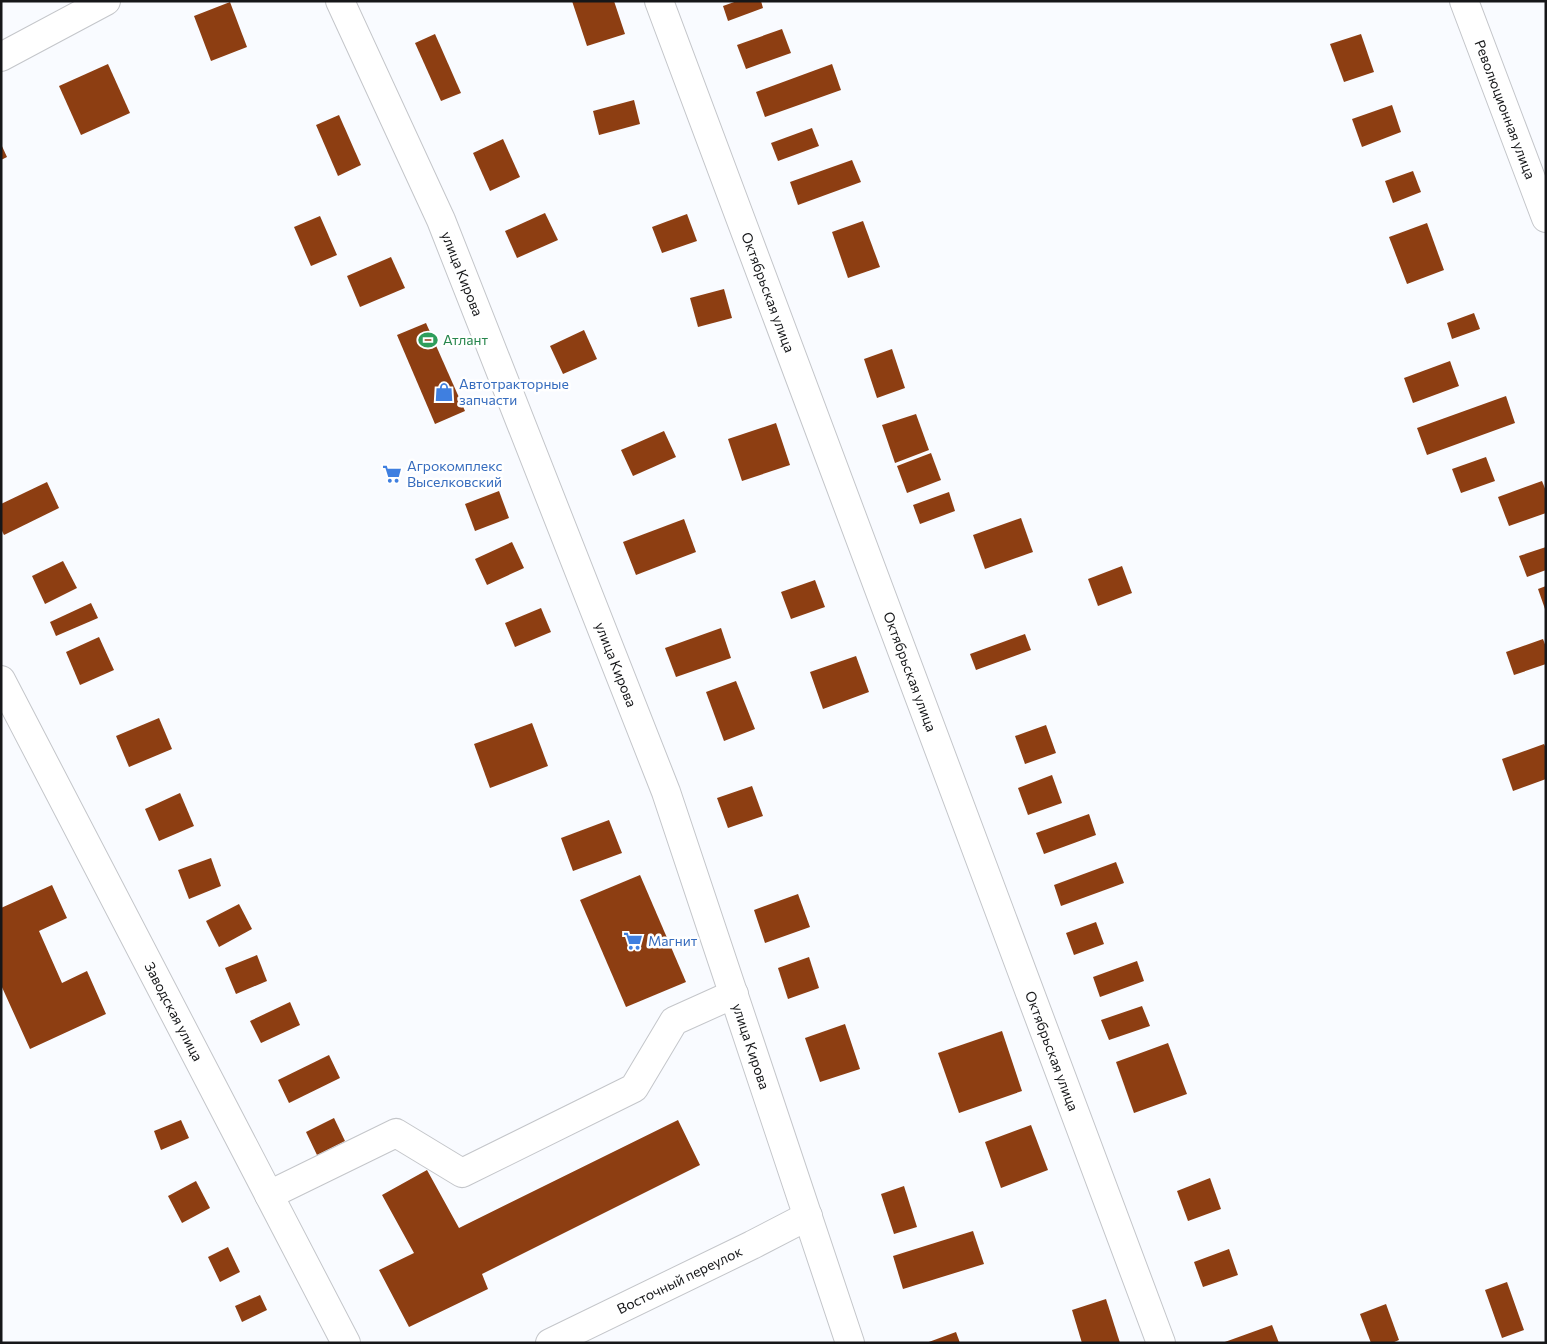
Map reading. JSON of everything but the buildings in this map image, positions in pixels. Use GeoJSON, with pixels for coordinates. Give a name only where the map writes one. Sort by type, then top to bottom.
{"type":"FeatureCollection","features":[{"type":"Feature","properties":{"kind":"street"},"geometry":{"type":"LineString","coordinates":[[1,56],[106,1]]}},
{"type":"Feature","properties":{"kind":"street","name":"улица Кирова"},"geometry":{"type":"LineString","coordinates":[[340,1],[441,220],[666,792],[850,1343]]}},
{"type":"Feature","properties":{"kind":"street","name":"Октябрьская улица"},"geometry":{"type":"LineString","coordinates":[[659,1],[1161,1343]]}},
{"type":"Feature","properties":{"kind":"street","name":"Революционная улица"},"geometry":{"type":"LineString","coordinates":[[1464,1],[1546,218]]}},
{"type":"Feature","properties":{"kind":"street","name":"Заводская улица"},"geometry":{"type":"LineString","coordinates":[[1,680],[346,1343]]}},
{"type":"Feature","properties":{"kind":"street"},"geometry":{"type":"LineString","coordinates":[[269,1195],[396,1133],[462,1173],[634,1088],[674,1021],[734,994]]}},
{"type":"Feature","properties":{"kind":"street","name":"Восточный переулок"},"geometry":{"type":"LineString","coordinates":[[550,1343],[808,1216]]}},
{"type":"Feature","properties":{"kind":"place","name":"Атлант"},"geometry":{"type":"Point","coordinates":[428,340]}},
{"type":"Feature","properties":{"kind":"place","name":"Автотракторные запчасти"},"geometry":{"type":"Point","coordinates":[444,392]}},
{"type":"Feature","properties":{"kind":"place","name":"Агрокомплекс Выселковский"},"geometry":{"type":"Point","coordinates":[392,474]}},
{"type":"Feature","properties":{"kind":"place","name":"Магнит"},"geometry":{"type":"Point","coordinates":[633,941]}}]}
